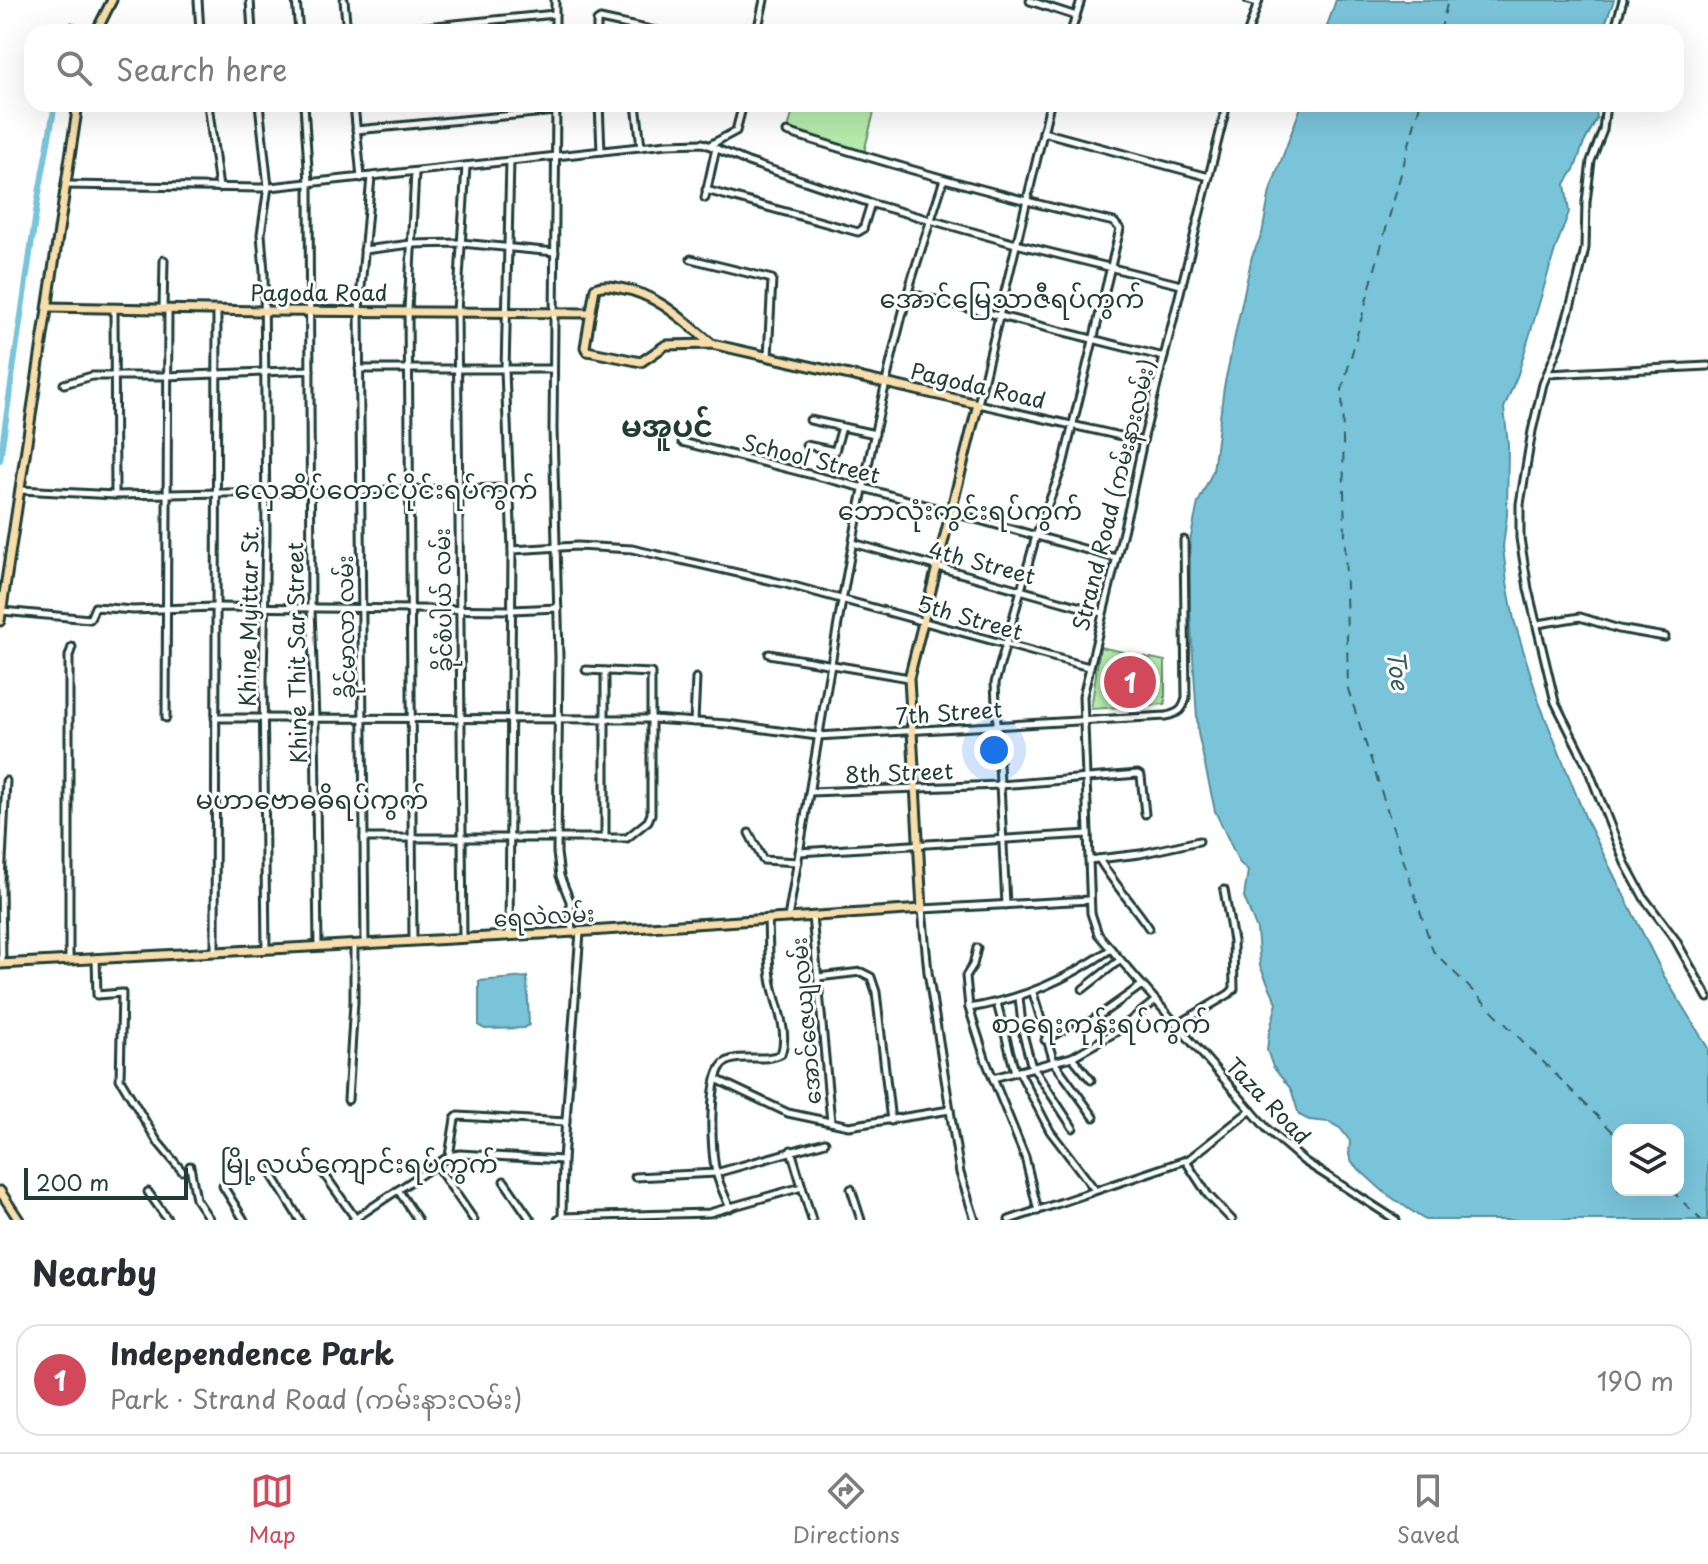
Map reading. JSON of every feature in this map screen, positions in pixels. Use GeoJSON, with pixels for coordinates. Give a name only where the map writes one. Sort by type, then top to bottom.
{"type":"FeatureCollection","features":[{"type":"Feature","properties":{"kind":"main road"},"geometry":{"type":"LineString","coordinates":[[100,24],[112,0]]}},
{"type":"Feature","properties":{"kind":"main road"},"geometry":{"type":"LineString","coordinates":[[0,621],[77,112]]}},
{"type":"Feature","properties":{"kind":"main road","name":"Pagoda Road"},"geometry":{"type":"LineString","coordinates":[[712,344],[659,301],[629,289],[597,287],[585,347],[587,351],[641,362],[666,345],[712,344],[978,404]]}},
{"type":"Feature","properties":{"kind":"main road","name":"Pagoda Road"},"geometry":{"type":"LineString","coordinates":[[48,307],[591,313]]}},
{"type":"Feature","properties":{"kind":"main road"},"geometry":{"type":"LineString","coordinates":[[922,909],[909,678],[978,404]]}},
{"type":"Feature","properties":{"kind":"main road","name":"ရေလဲလမ်း"},"geometry":{"type":"LineString","coordinates":[[1,964],[922,909]]}},
{"type":"Feature","properties":{"kind":"main road"},"geometry":{"type":"LineString","coordinates":[[0,1191],[19,1220]]}},
{"type":"Feature","properties":{"kind":"street"},"geometry":{"type":"LineString","coordinates":[[198,0],[200,24]]}},
{"type":"Feature","properties":{"kind":"street"},"geometry":{"type":"LineString","coordinates":[[250,0],[252,24]]}},
{"type":"Feature","properties":{"kind":"street"},"geometry":{"type":"LineString","coordinates":[[296,0],[298,24]]}},
{"type":"Feature","properties":{"kind":"street"},"geometry":{"type":"LineString","coordinates":[[344,0],[346,24]]}},
{"type":"Feature","properties":{"kind":"street"},"geometry":{"type":"LineString","coordinates":[[555,0],[555,24]]}},
{"type":"Feature","properties":{"kind":"street"},"geometry":{"type":"LineString","coordinates":[[759,24],[764,0]]}},
{"type":"Feature","properties":{"kind":"street"},"geometry":{"type":"LineString","coordinates":[[1074,24],[1081,0]]}},
{"type":"Feature","properties":{"kind":"street"},"geometry":{"type":"LineString","coordinates":[[1248,0],[1258,1],[1251,24]]}},
{"type":"Feature","properties":{"kind":"street"},"geometry":{"type":"LineString","coordinates":[[1616,24],[1623,0]]}},
{"type":"Feature","properties":{"kind":"street"},"geometry":{"type":"LineString","coordinates":[[1030,1],[1076,16]]}},
{"type":"Feature","properties":{"kind":"street"},"geometry":{"type":"LineString","coordinates":[[455,24],[555,14]]}},
{"type":"Feature","properties":{"kind":"street"},"geometry":{"type":"LineString","coordinates":[[597,24],[600,19],[618,24]]}},
{"type":"Feature","properties":{"kind":"street"},"geometry":{"type":"LineString","coordinates":[[209,112],[219,188]]}},
{"type":"Feature","properties":{"kind":"street","name":"Khine Myittar St."},"geometry":{"type":"LineString","coordinates":[[260,112],[268,187],[261,234],[266,491],[263,719],[266,949]]}},
{"type":"Feature","properties":{"kind":"street","name":"Khine Thit Sar Street"},"geometry":{"type":"LineString","coordinates":[[305,112],[309,183],[311,608],[318,946]]}},
{"type":"Feature","properties":{"kind":"street"},"geometry":{"type":"LineString","coordinates":[[355,112],[361,178]]}},
{"type":"Feature","properties":{"kind":"street"},"geometry":{"type":"LineString","coordinates":[[356,130],[520,112]]}},
{"type":"Feature","properties":{"kind":"street"},"geometry":{"type":"LineString","coordinates":[[556,112],[553,369],[559,719],[557,839],[560,876],[570,901],[576,932],[560,1218],[719,1211],[802,1187]]}},
{"type":"Feature","properties":{"kind":"street"},"geometry":{"type":"LineString","coordinates":[[599,112],[601,151]]}},
{"type":"Feature","properties":{"kind":"street"},"geometry":{"type":"LineString","coordinates":[[637,112],[641,147]]}},
{"type":"Feature","properties":{"kind":"street"},"geometry":{"type":"LineString","coordinates":[[709,146],[736,131],[740,112]]}},
{"type":"Feature","properties":{"kind":"street"},"geometry":{"type":"LineString","coordinates":[[978,404],[1048,112]]}},
{"type":"Feature","properties":{"kind":"street","name":"Strand Road (ကမ်းနားလမ်း)"},"geometry":{"type":"LineString","coordinates":[[1090,900],[1083,696],[1225,112]]}},
{"type":"Feature","properties":{"kind":"street"},"geometry":{"type":"LineString","coordinates":[[1605,112],[1603,130],[1591,161],[1585,248],[1578,280],[1532,431],[1520,504],[1521,552],[1555,702],[1587,766],[1625,863],[1644,898],[1675,939],[1708,998]]}},
{"type":"Feature","properties":{"kind":"street"},"geometry":{"type":"LineString","coordinates":[[787,132],[1026,202],[1118,224],[1120,229],[1063,465],[1036,536],[995,683],[1006,905]]}},
{"type":"Feature","properties":{"kind":"street"},"geometry":{"type":"LineString","coordinates":[[1043,132],[1209,177]]}},
{"type":"Feature","properties":{"kind":"street"},"geometry":{"type":"LineString","coordinates":[[65,185],[268,187],[667,144],[709,146],[871,203],[1016,244],[1181,285]]}},
{"type":"Feature","properties":{"kind":"street"},"geometry":{"type":"LineString","coordinates":[[716,148],[706,194],[858,232],[863,229],[871,203]]}},
{"type":"Feature","properties":{"kind":"street"},"geometry":{"type":"LineString","coordinates":[[509,936],[512,550],[505,370],[510,161]]}},
{"type":"Feature","properties":{"kind":"street","name":"ခိုင်စံပါယ် လမ်း"},"geometry":{"type":"LineString","coordinates":[[463,938],[457,311],[466,166]]}},
{"type":"Feature","properties":{"kind":"street"},"geometry":{"type":"LineString","coordinates":[[413,941],[408,310],[415,172]]}},
{"type":"Feature","properties":{"kind":"street","name":"ခိုင်မာလာ လမ်း"},"geometry":{"type":"LineString","coordinates":[[365,944],[359,310],[371,177]]}},
{"type":"Feature","properties":{"kind":"street"},"geometry":{"type":"LineString","coordinates":[[788,918],[817,736],[875,434],[908,293],[944,179]]}},
{"type":"Feature","properties":{"kind":"street"},"geometry":{"type":"LineString","coordinates":[[364,250],[411,244],[461,243],[555,252]]}},
{"type":"Feature","properties":{"kind":"street"},"geometry":{"type":"LineString","coordinates":[[691,259],[772,279],[768,357]]}},
{"type":"Feature","properties":{"kind":"street"},"geometry":{"type":"LineString","coordinates":[[164,260],[168,493],[166,718]]}},
{"type":"Feature","properties":{"kind":"street"},"geometry":{"type":"LineString","coordinates":[[908,293],[1164,357]]}},
{"type":"Feature","properties":{"kind":"street"},"geometry":{"type":"LineString","coordinates":[[114,309],[115,495]]}},
{"type":"Feature","properties":{"kind":"street"},"geometry":{"type":"LineString","coordinates":[[215,952],[217,311]]}},
{"type":"Feature","properties":{"kind":"street"},"geometry":{"type":"LineString","coordinates":[[1547,374],[1708,366]]}},
{"type":"Feature","properties":{"kind":"street"},"geometry":{"type":"LineString","coordinates":[[359,369],[553,369]]}},
{"type":"Feature","properties":{"kind":"street"},"geometry":{"type":"LineString","coordinates":[[64,384],[92,376],[310,370]]}},
{"type":"Feature","properties":{"kind":"street","name":"Pagoda Road"},"geometry":{"type":"LineString","coordinates":[[978,404],[1143,441]]}},
{"type":"Feature","properties":{"kind":"street"},"geometry":{"type":"LineString","coordinates":[[810,420],[875,434]]}},
{"type":"Feature","properties":{"kind":"street"},"geometry":{"type":"LineString","coordinates":[[806,445],[835,451],[842,427]]}},
{"type":"Feature","properties":{"kind":"street","name":"School Street"},"geometry":{"type":"LineString","coordinates":[[682,442],[864,488],[1116,558]]}},
{"type":"Feature","properties":{"kind":"street"},"geometry":{"type":"LineString","coordinates":[[20,490],[115,495],[509,488]]}},
{"type":"Feature","properties":{"kind":"street","name":"7th Street"},"geometry":{"type":"LineString","coordinates":[[215,718],[652,719],[817,736],[1166,716],[1178,713],[1184,707],[1186,698],[1184,540]]}},
{"type":"Feature","properties":{"kind":"street","name":"4th Street"},"geometry":{"type":"LineString","coordinates":[[853,543],[1102,613]]}},
{"type":"Feature","properties":{"kind":"street","name":"5th Street"},"geometry":{"type":"LineString","coordinates":[[512,550],[557,547],[632,549],[786,584],[1089,667]]}},
{"type":"Feature","properties":{"kind":"street"},"geometry":{"type":"LineString","coordinates":[[2,611],[90,619],[95,607],[133,610],[167,607],[558,608]]}},
{"type":"Feature","properties":{"kind":"street"},"geometry":{"type":"LineString","coordinates":[[1538,624],[1580,617],[1619,629],[1665,637]]}},
{"type":"Feature","properties":{"kind":"street"},"geometry":{"type":"LineString","coordinates":[[69,960],[69,656],[72,647]]}},
{"type":"Feature","properties":{"kind":"street"},"geometry":{"type":"LineString","coordinates":[[769,654],[909,678]]}},
{"type":"Feature","properties":{"kind":"street"},"geometry":{"type":"LineString","coordinates":[[364,838],[630,837],[650,818],[651,671],[586,670]]}},
{"type":"Feature","properties":{"kind":"street"},"geometry":{"type":"LineString","coordinates":[[605,671],[605,838]]}},
{"type":"Feature","properties":{"kind":"street"},"geometry":{"type":"LineString","coordinates":[[694,722],[696,678]]}},
{"type":"Feature","properties":{"kind":"street","name":"8th Street"},"geometry":{"type":"LineString","coordinates":[[810,792],[1000,785],[1140,774],[1145,814]]}},
{"type":"Feature","properties":{"kind":"street"},"geometry":{"type":"LineString","coordinates":[[1,964],[6,781]]}},
{"type":"Feature","properties":{"kind":"street"},"geometry":{"type":"LineString","coordinates":[[749,833],[763,860],[798,862]]}},
{"type":"Feature","properties":{"kind":"street"},"geometry":{"type":"LineString","coordinates":[[799,852],[1088,834]]}},
{"type":"Feature","properties":{"kind":"street"},"geometry":{"type":"LineString","coordinates":[[1089,860],[1199,841]]}},
{"type":"Feature","properties":{"kind":"street"},"geometry":{"type":"LineString","coordinates":[[1099,859],[1149,928]]}},
{"type":"Feature","properties":{"kind":"street"},"geometry":{"type":"LineString","coordinates":[[1177,1025],[1234,989],[1233,941],[1224,890]]}},
{"type":"Feature","properties":{"kind":"street","name":"ရေလဲလမ်း"},"geometry":{"type":"LineString","coordinates":[[922,909],[1090,900]]}},
{"type":"Feature","properties":{"kind":"street","name":"Taza Road"},"geometry":{"type":"LineString","coordinates":[[1090,900],[1093,926],[1269,1131],[1304,1161],[1396,1220]]}},
{"type":"Feature","properties":{"kind":"street"},"geometry":{"type":"LineString","coordinates":[[922,909],[928,972],[960,1173],[975,1220]]}},
{"type":"Feature","properties":{"kind":"street","name":"အောင်ဇေယျလမ်း"},"geometry":{"type":"LineString","coordinates":[[812,916],[831,1123]]}},
{"type":"Feature","properties":{"kind":"street"},"geometry":{"type":"LineString","coordinates":[[730,1208],[716,1173],[713,1099],[716,1079],[721,1066],[727,1061],[773,1058],[781,1054],[784,1046],[771,978],[768,919]]}},
{"type":"Feature","properties":{"kind":"street"},"geometry":{"type":"LineString","coordinates":[[348,1100],[354,944]]}},
{"type":"Feature","properties":{"kind":"street"},"geometry":{"type":"LineString","coordinates":[[977,948],[973,965],[966,976],[969,1008],[1025,1157],[1038,1211]]}},
{"type":"Feature","properties":{"kind":"street"},"geometry":{"type":"LineString","coordinates":[[969,1008],[1033,993],[1083,968],[1111,949]]}},
{"type":"Feature","properties":{"kind":"street"},"geometry":{"type":"LineString","coordinates":[[96,958],[97,995],[122,993],[120,1079],[157,1141],[182,1171]]}},
{"type":"Feature","properties":{"kind":"street"},"geometry":{"type":"LineString","coordinates":[[1083,989],[1120,960]]}},
{"type":"Feature","properties":{"kind":"street"},"geometry":{"type":"LineString","coordinates":[[818,977],[861,972],[871,977],[876,992],[891,1121]]}},
{"type":"Feature","properties":{"kind":"street"},"geometry":{"type":"LineString","coordinates":[[1083,1027],[1142,985]]}},
{"type":"Feature","properties":{"kind":"street"},"geometry":{"type":"LineString","coordinates":[[1033,993],[1054,1062],[1094,1117]]}},
{"type":"Feature","properties":{"kind":"street"},"geometry":{"type":"LineString","coordinates":[[1019,997],[1026,1046],[1034,1067],[1073,1128]]}},
{"type":"Feature","properties":{"kind":"street"},"geometry":{"type":"LineString","coordinates":[[993,1078],[1072,1057],[1116,1032],[1156,1001]]}},
{"type":"Feature","properties":{"kind":"street"},"geometry":{"type":"LineString","coordinates":[[997,1003],[1017,1072],[1050,1131],[1095,1190]]}},
{"type":"Feature","properties":{"kind":"street"},"geometry":{"type":"LineString","coordinates":[[1045,1040],[1070,1026]]}},
{"type":"Feature","properties":{"kind":"street"},"geometry":{"type":"LineString","coordinates":[[1072,1057],[1091,1080]]}},
{"type":"Feature","properties":{"kind":"street"},"geometry":{"type":"LineString","coordinates":[[716,1079],[788,1113],[849,1126],[950,1110]]}},
{"type":"Feature","properties":{"kind":"street"},"geometry":{"type":"LineString","coordinates":[[1009,1220],[1185,1160],[1251,1110]]}},
{"type":"Feature","properties":{"kind":"street"},"geometry":{"type":"LineString","coordinates":[[449,1156],[458,1116],[566,1122]]}},
{"type":"Feature","properties":{"kind":"street"},"geometry":{"type":"LineString","coordinates":[[635,1177],[716,1173],[825,1142]]}},
{"type":"Feature","properties":{"kind":"street"},"geometry":{"type":"LineString","coordinates":[[791,1150],[812,1220]]}},
{"type":"Feature","properties":{"kind":"street"},"geometry":{"type":"LineString","coordinates":[[324,1174],[355,1219],[449,1156],[563,1160]]}},
{"type":"Feature","properties":{"kind":"street"},"geometry":{"type":"LineString","coordinates":[[1185,1160],[1208,1195],[1232,1220]]}},
{"type":"Feature","properties":{"kind":"street"},"geometry":{"type":"LineString","coordinates":[[436,1165],[474,1220]]}},
{"type":"Feature","properties":{"kind":"street"},"geometry":{"type":"LineString","coordinates":[[190,1166],[196,1199],[210,1220]]}},
{"type":"Feature","properties":{"kind":"street"},"geometry":{"type":"LineString","coordinates":[[267,1167],[300,1220]]}},
{"type":"Feature","properties":{"kind":"street"},"geometry":{"type":"LineString","coordinates":[[504,1181],[531,1220]]}},
{"type":"Feature","properties":{"kind":"street"},"geometry":{"type":"LineString","coordinates":[[223,1186],[244,1220]]}},
{"type":"Feature","properties":{"kind":"street"},"geometry":{"type":"LineString","coordinates":[[851,1189],[861,1220]]}},
{"type":"Feature","properties":{"kind":"street"},"geometry":{"type":"LineString","coordinates":[[398,1190],[418,1220]]}},
{"type":"Feature","properties":{"kind":"street"},"geometry":{"type":"LineString","coordinates":[[148,1192],[168,1220]]}},
{"type":"Feature","properties":{"kind":"street"},"geometry":{"type":"LineString","coordinates":[[719,1211],[722,1220]]}},
{"type":"Feature","properties":{"kind":"green space"},"geometry":{"type":"Polygon","coordinates":[[[793,112],[874,112],[864,152],[787,132],[793,112]]]}},
{"type":"Feature","properties":{"kind":"green space"},"geometry":{"type":"Polygon","coordinates":[[[1100,647],[1165,661],[1165,704],[1091,709],[1100,647]]]}},
{"type":"Feature","properties":{"kind":"water"},"geometry":{"type":"Polygon","coordinates":[[[1336,0],[1614,0],[1605,24],[1328,24],[1336,0]]]}},
{"type":"Feature","properties":{"kind":"water","name":"Toe"},"geometry":{"type":"Polygon","coordinates":[[[1299,112],[1596,112],[1597,118],[1565,184],[1569,212],[1518,374],[1504,408],[1508,445],[1507,515],[1503,547],[1514,620],[1539,702],[1586,819],[1664,976],[1708,1048],[1708,1220],[1425,1220],[1385,1193],[1352,1163],[1350,1141],[1340,1128],[1299,1115],[1291,1089],[1273,1067],[1267,1050],[1277,1003],[1260,966],[1257,930],[1244,897],[1248,871],[1239,862],[1215,811],[1198,733],[1190,611],[1190,541],[1198,503],[1213,471],[1224,387],[1252,256],[1262,234],[1270,191],[1299,112]]]}},
{"type":"Feature","properties":{"kind":"water"},"geometry":{"type":"Polygon","coordinates":[[[527,977],[529,1025],[524,1028],[485,1029],[479,1026],[479,981],[527,977]]]}},
{"type":"Feature","properties":{"kind":"waterway"},"geometry":{"type":"LineString","coordinates":[[0,460],[54,112]]}},
{"type":"Feature","properties":{"kind":"ferry route"},"geometry":{"type":"LineString","coordinates":[[1442,24],[1448,0]]}},
{"type":"Feature","properties":{"kind":"ferry route"},"geometry":{"type":"LineString","coordinates":[[1418,112],[1342,390],[1348,689],[1433,951],[1612,1131]]}},
{"type":"Feature","properties":{"kind":"ferry route"},"geometry":{"type":"LineString","coordinates":[[1677,1196],[1701,1220]]}},
{"type":"Feature","properties":{"kind":"place","name":"Independence Park"},"geometry":{"type":"Point","coordinates":[1130,682]}},
{"type":"Feature","properties":{"kind":"district","name":"အောင်မြေသာဇီရပ်ကွက်"},"geometry":{"type":"Point","coordinates":[1012,299]}},
{"type":"Feature","properties":{"kind":"district","name":"မအူပင်"},"geometry":{"type":"Point","coordinates":[667,427]}},
{"type":"Feature","properties":{"kind":"district","name":"လှေဆိပ်တောင်ပိုင်းရပ်ကွက်"},"geometry":{"type":"Point","coordinates":[386,490]}},
{"type":"Feature","properties":{"kind":"district","name":"ဘောလုံးကွင်းရပ်ကွက်"},"geometry":{"type":"Point","coordinates":[960,511]}},
{"type":"Feature","properties":{"kind":"district","name":"မဟာဗောဓဓိရပ်ကွက်"},"geometry":{"type":"Point","coordinates":[312,800]}},
{"type":"Feature","properties":{"kind":"district","name":"စာရေးကုန်းရပ်ကွက်"},"geometry":{"type":"Point","coordinates":[1101,1024]}},
{"type":"Feature","properties":{"kind":"district","name":"မြို့လယ်ကျောင်းရပ်ကွက်"},"geometry":{"type":"Point","coordinates":[359,1164]}}]}
